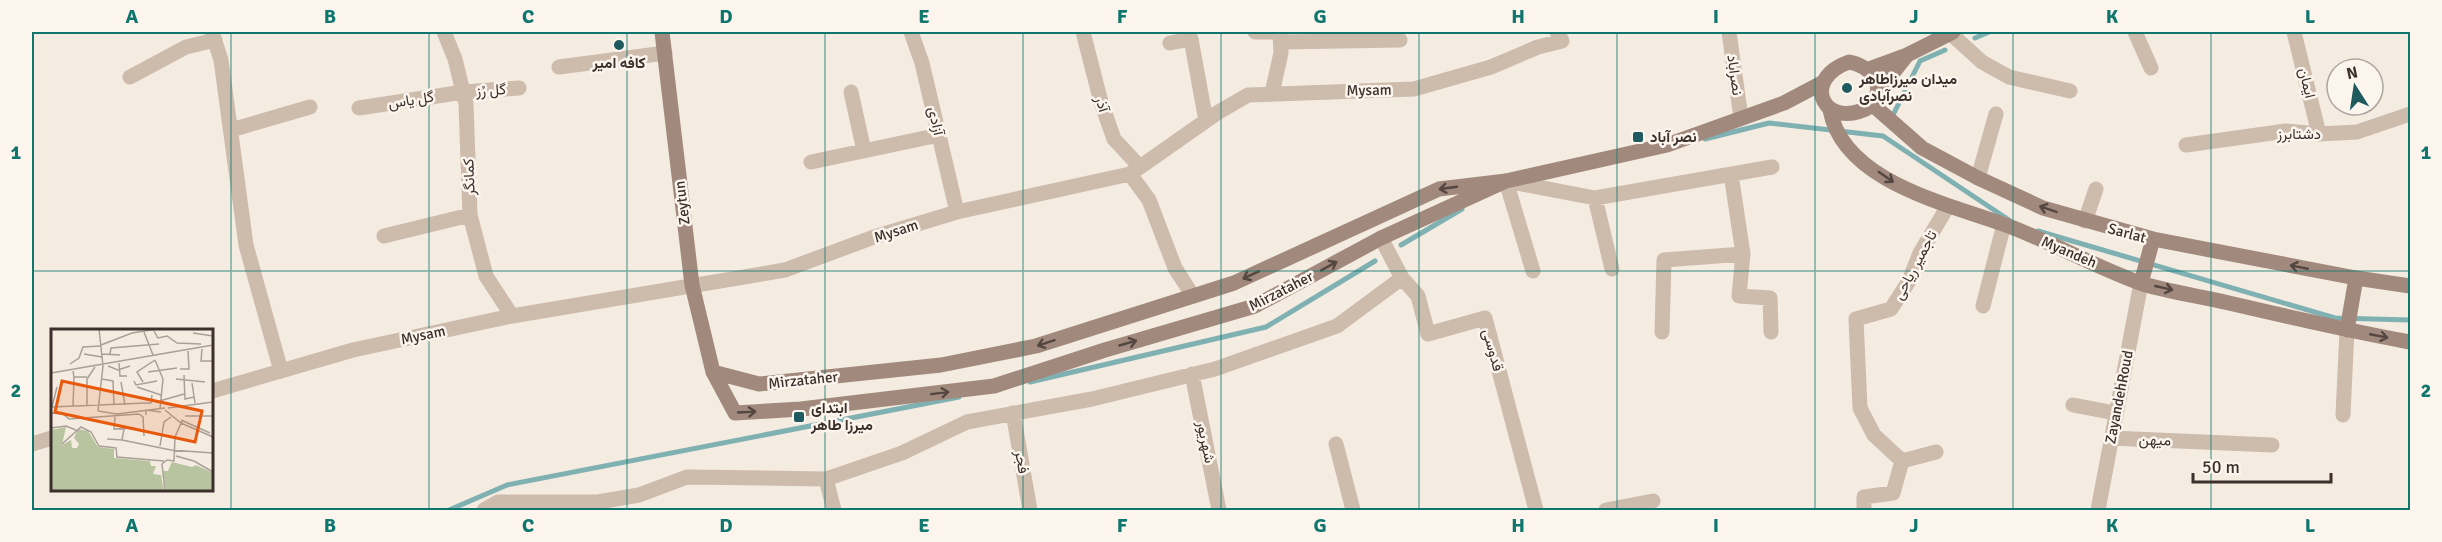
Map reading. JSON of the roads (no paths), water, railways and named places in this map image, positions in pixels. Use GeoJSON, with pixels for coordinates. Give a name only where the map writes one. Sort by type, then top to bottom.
{"type":"FeatureCollection","features":[{"type":"Feature","properties":{"kind":"main road","name":"Zeytun"},"geometry":{"type":"LineString","coordinates":[[662,32],[692,285],[713,372]]}},
{"type":"Feature","properties":{"kind":"main road","name":"Mirzataher"},"geometry":{"type":"LineString","coordinates":[[713,372],[759,384],[941,365],[1036,346],[1234,283],[1439,189],[1506,181],[1666,145],[1784,103],[1822,82],[1827,74],[1836,67],[1849,63],[1859,64],[1869,69],[1907,55],[1951,32]]}},
{"type":"Feature","properties":{"kind":"main road","name":"Mirzataher"},"geometry":{"type":"LineString","coordinates":[[1784,103],[1826,104],[1842,114],[1855,113],[1875,99],[1907,55]]}},
{"type":"Feature","properties":{"kind":"main road"},"geometry":{"type":"LineString","coordinates":[[1869,69],[1875,80],[1875,99]]}},
{"type":"Feature","properties":{"kind":"main road"},"geometry":{"type":"LineString","coordinates":[[1822,82],[1826,104]]}},
{"type":"Feature","properties":{"kind":"main road","name":"Sarlat"},"geometry":{"type":"LineString","coordinates":[[1875,99],[1922,148],[1978,178],[2043,208],[2153,240],[2410,286]]}},
{"type":"Feature","properties":{"kind":"main road","name":"Myandeh"},"geometry":{"type":"LineString","coordinates":[[1826,104],[1833,126],[1849,152],[1899,187],[1948,206],[2145,270],[2347,330],[2410,342]]}},
{"type":"Feature","properties":{"kind":"main road","name":"Mirzataher"},"geometry":{"type":"LineString","coordinates":[[713,372],[735,413],[801,409],[994,386],[1105,350],[1255,306],[1381,238],[1506,181]]}},
{"type":"Feature","properties":{"kind":"main road"},"geometry":{"type":"LineString","coordinates":[[2145,270],[2153,240]]}},
{"type":"Feature","properties":{"kind":"main road"},"geometry":{"type":"LineString","coordinates":[[2347,330],[2356,278]]}},
{"type":"Feature","properties":{"kind":"street","name":"کمانگر"},"geometry":{"type":"LineString","coordinates":[[444,32],[455,59],[466,104],[470,215],[486,276],[512,316]]}},
{"type":"Feature","properties":{"kind":"street","name":"آزادی"},"geometry":{"type":"LineString","coordinates":[[911,32],[922,63],[957,212]]}},
{"type":"Feature","properties":{"kind":"street","name":"آذر"},"geometry":{"type":"LineString","coordinates":[[1083,32],[1101,102],[1114,139],[1135,170],[1175,268],[1193,296]]}},
{"type":"Feature","properties":{"kind":"street"},"geometry":{"type":"LineString","coordinates":[[1255,32],[1400,40]]}},
{"type":"Feature","properties":{"kind":"street","name":"نصراباد"},"geometry":{"type":"LineString","coordinates":[[1729,32],[1741,118]]}},
{"type":"Feature","properties":{"kind":"street"},"geometry":{"type":"LineString","coordinates":[[1951,32],[1982,62],[2008,77],[2070,91]]}},
{"type":"Feature","properties":{"kind":"street"},"geometry":{"type":"LineString","coordinates":[[2135,32],[2151,68]]}},
{"type":"Feature","properties":{"kind":"street","name":"ایمان"},"geometry":{"type":"LineString","coordinates":[[2294,32],[2319,134]]}},
{"type":"Feature","properties":{"kind":"street"},"geometry":{"type":"LineString","coordinates":[[1272,93],[1281,53],[1280,35]]}},
{"type":"Feature","properties":{"kind":"street"},"geometry":{"type":"LineString","coordinates":[[130,77],[186,47],[213,36],[221,60],[246,245],[281,371]]}},
{"type":"Feature","properties":{"kind":"street","name":"Mysam"},"geometry":{"type":"LineString","coordinates":[[213,391],[353,350],[512,316],[784,270],[874,237],[957,212],[1135,170],[1206,120],[1248,95],[1414,89],[1491,67],[1560,36]]}},
{"type":"Feature","properties":{"kind":"street"},"geometry":{"type":"LineString","coordinates":[[1170,43],[1191,39],[1206,120]]}},
{"type":"Feature","properties":{"kind":"street"},"geometry":{"type":"LineString","coordinates":[[559,67],[665,53]]}},
{"type":"Feature","properties":{"kind":"street","name":"گل رُز"},"geometry":{"type":"LineString","coordinates":[[463,92],[519,88]]}},
{"type":"Feature","properties":{"kind":"street","name":"گل یاس"},"geometry":{"type":"LineString","coordinates":[[359,108],[463,92]]}},
{"type":"Feature","properties":{"kind":"street"},"geometry":{"type":"LineString","coordinates":[[851,92],[864,151]]}},
{"type":"Feature","properties":{"kind":"street"},"geometry":{"type":"LineString","coordinates":[[231,130],[310,107]]}},
{"type":"Feature","properties":{"kind":"street"},"geometry":{"type":"LineString","coordinates":[[1978,178],[1996,114]]}},
{"type":"Feature","properties":{"kind":"street","name":"دشتابرز"},"geometry":{"type":"LineString","coordinates":[[2186,145],[2286,131],[2319,134],[2357,132],[2410,114]]}},
{"type":"Feature","properties":{"kind":"street"},"geometry":{"type":"LineString","coordinates":[[811,162],[939,135]]}},
{"type":"Feature","properties":{"kind":"street"},"geometry":{"type":"LineString","coordinates":[[1533,271],[1506,181],[1595,198],[1772,167]]}},
{"type":"Feature","properties":{"kind":"street"},"geometry":{"type":"LineString","coordinates":[[1731,174],[1743,254],[1739,296],[1770,298],[1771,332]]}},
{"type":"Feature","properties":{"kind":"street"},"geometry":{"type":"LineString","coordinates":[[2085,221],[2096,189]]}},
{"type":"Feature","properties":{"kind":"street"},"geometry":{"type":"LineString","coordinates":[[1595,198],[1612,269]]}},
{"type":"Feature","properties":{"kind":"street","name":"تاجمیر ریاحی"},"geometry":{"type":"LineString","coordinates":[[1902,461],[1874,435],[1860,408],[1856,319],[1891,309],[1909,281],[1920,253],[1948,206]]}},
{"type":"Feature","properties":{"kind":"street"},"geometry":{"type":"LineString","coordinates":[[384,236],[470,215]]}},
{"type":"Feature","properties":{"kind":"street"},"geometry":{"type":"LineString","coordinates":[[1983,306],[2004,224]]}},
{"type":"Feature","properties":{"kind":"street","name":"قدوسی"},"geometry":{"type":"LineString","coordinates":[[1381,238],[1402,278],[1418,296],[1428,334],[1485,318],[1536,510]]}},
{"type":"Feature","properties":{"kind":"street"},"geometry":{"type":"LineString","coordinates":[[1662,332],[1664,260],[1743,254]]}},
{"type":"Feature","properties":{"kind":"street","name":"ZayandehRoud"},"geometry":{"type":"LineString","coordinates":[[2098,510],[2115,413],[2145,270]]}},
{"type":"Feature","properties":{"kind":"street"},"geometry":{"type":"LineString","coordinates":[[484,510],[499,506],[598,502],[639,495],[687,477],[826,479],[902,453],[967,422],[1092,399],[1215,369],[1337,326],[1402,278]]}},
{"type":"Feature","properties":{"kind":"street"},"geometry":{"type":"LineString","coordinates":[[2343,415],[2347,330]]}},
{"type":"Feature","properties":{"kind":"street","name":"شهریور"},"geometry":{"type":"LineString","coordinates":[[1192,374],[1219,510]]}},
{"type":"Feature","properties":{"kind":"street"},"geometry":{"type":"LineString","coordinates":[[2073,405],[2115,413]]}},
{"type":"Feature","properties":{"kind":"street","name":"فجر"},"geometry":{"type":"LineString","coordinates":[[1013,413],[1030,510]]}},
{"type":"Feature","properties":{"kind":"street"},"geometry":{"type":"LineString","coordinates":[[32,444],[51,438]]}},
{"type":"Feature","properties":{"kind":"street","name":"میهن"},"geometry":{"type":"LineString","coordinates":[[2111,438],[2272,445]]}},
{"type":"Feature","properties":{"kind":"street"},"geometry":{"type":"LineString","coordinates":[[1336,444],[1353,510]]}},
{"type":"Feature","properties":{"kind":"street"},"geometry":{"type":"LineString","coordinates":[[1864,510],[1864,497],[1893,493],[1902,461],[1936,452]]}},
{"type":"Feature","properties":{"kind":"street"},"geometry":{"type":"LineString","coordinates":[[826,479],[834,510]]}},
{"type":"Feature","properties":{"kind":"street"},"geometry":{"type":"LineString","coordinates":[[1606,510],[1653,501]]}},
{"type":"Feature","properties":{"kind":"waterway"},"geometry":{"type":"LineString","coordinates":[[1975,38],[1989,32]]}},
{"type":"Feature","properties":{"kind":"waterway"},"geometry":{"type":"LineString","coordinates":[[1892,117],[1920,61],[1945,50]]}},
{"type":"Feature","properties":{"kind":"waterway"},"geometry":{"type":"LineString","coordinates":[[1705,139],[1769,123],[1883,136],[2009,220]]}},
{"type":"Feature","properties":{"kind":"waterway"},"geometry":{"type":"LineString","coordinates":[[1401,245],[1462,209]]}},
{"type":"Feature","properties":{"kind":"waterway"},"geometry":{"type":"LineString","coordinates":[[2038,231],[2335,318],[2410,320]]}},
{"type":"Feature","properties":{"kind":"waterway"},"geometry":{"type":"LineString","coordinates":[[1030,382],[1266,327],[1375,261]]}},
{"type":"Feature","properties":{"kind":"waterway"},"geometry":{"type":"LineString","coordinates":[[449,510],[507,485],[959,397]]}},
{"type":"Feature","properties":{"kind":"place","name":"کافه امیر"},"geometry":{"type":"Point","coordinates":[619,45]}},
{"type":"Feature","properties":{"kind":"place","name":"میدان میرزاطاهر نصرآبادی"},"geometry":{"type":"Point","coordinates":[1847,88]}},
{"type":"Feature","properties":{"kind":"place","name":"نصر آباد"},"geometry":{"type":"Point","coordinates":[1638,137]}},
{"type":"Feature","properties":{"kind":"place","name":"ابتدای میرزا طاهر"},"geometry":{"type":"Point","coordinates":[799,417]}}]}
